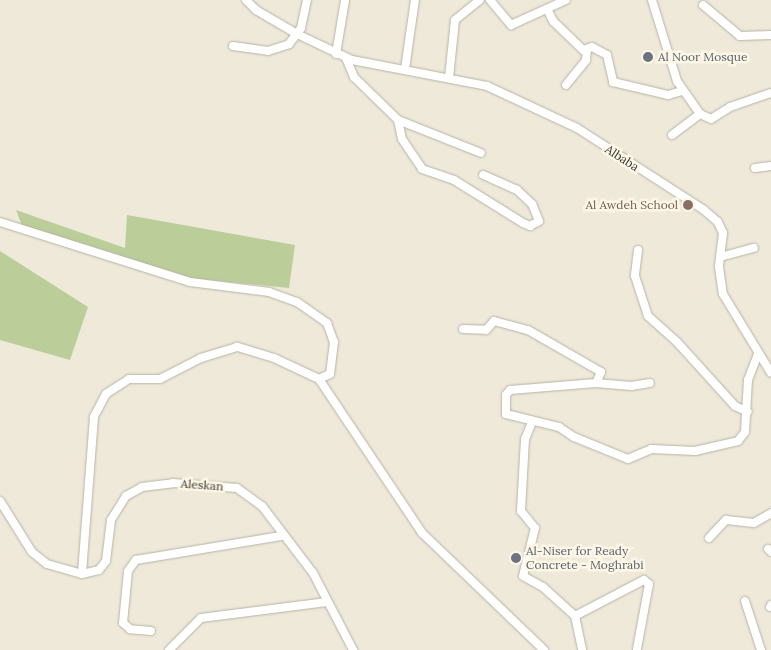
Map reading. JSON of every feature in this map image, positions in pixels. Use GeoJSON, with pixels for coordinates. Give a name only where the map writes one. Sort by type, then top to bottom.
{"type":"FeatureCollection","features":[{"type":"Feature","properties":{"kind":"street","name":"Albaba"},"geometry":{"type":"LineString","coordinates":[[246,0],[256,10],[297,34],[346,58],[487,86],[577,128],[704,210],[718,222],[723,233],[720,258],[723,294],[771,373]]}},
{"type":"Feature","properties":{"kind":"street"},"geometry":{"type":"LineString","coordinates":[[233,46],[256,52],[280,50],[297,34],[307,0]]}},
{"type":"Feature","properties":{"kind":"street"},"geometry":{"type":"LineString","coordinates":[[336,54],[345,0]]}},
{"type":"Feature","properties":{"kind":"street"},"geometry":{"type":"LineString","coordinates":[[405,69],[415,0]]}},
{"type":"Feature","properties":{"kind":"street"},"geometry":{"type":"LineString","coordinates":[[449,78],[455,20],[480,0]]}},
{"type":"Feature","properties":{"kind":"street"},"geometry":{"type":"LineString","coordinates":[[490,0],[511,24],[566,0]]}},
{"type":"Feature","properties":{"kind":"street"},"geometry":{"type":"LineString","coordinates":[[652,0],[682,91],[700,114],[711,119],[730,107],[771,93]]}},
{"type":"Feature","properties":{"kind":"street"},"geometry":{"type":"LineString","coordinates":[[703,5],[740,36],[771,35]]}},
{"type":"Feature","properties":{"kind":"street"},"geometry":{"type":"LineString","coordinates":[[548,9],[553,22],[571,40],[587,49],[607,55],[613,82],[668,95],[682,91]]}},
{"type":"Feature","properties":{"kind":"street"},"geometry":{"type":"LineString","coordinates":[[566,86],[586,60],[587,49]]}},
{"type":"Feature","properties":{"kind":"street"},"geometry":{"type":"LineString","coordinates":[[346,58],[354,77],[398,120],[481,152]]}},
{"type":"Feature","properties":{"kind":"street"},"geometry":{"type":"LineString","coordinates":[[672,135],[700,114]]}},
{"type":"Feature","properties":{"kind":"street"},"geometry":{"type":"LineString","coordinates":[[398,120],[402,140],[422,169],[454,180],[530,226],[538,221],[532,204],[517,190],[483,175]]}},
{"type":"Feature","properties":{"kind":"street"},"geometry":{"type":"LineString","coordinates":[[755,168],[771,166]]}},
{"type":"Feature","properties":{"kind":"street"},"geometry":{"type":"LineString","coordinates":[[0,222],[190,282],[269,292],[297,302],[327,323],[334,342],[330,374],[319,379]]}},
{"type":"Feature","properties":{"kind":"street"},"geometry":{"type":"LineString","coordinates":[[720,258],[754,248]]}},
{"type":"Feature","properties":{"kind":"street"},"geometry":{"type":"LineString","coordinates":[[638,250],[635,276],[640,302],[648,316],[677,342],[734,406],[748,412]]}},
{"type":"Feature","properties":{"kind":"street"},"geometry":{"type":"LineString","coordinates":[[463,329],[486,330],[494,321],[528,330],[601,372],[596,383]]}},
{"type":"Feature","properties":{"kind":"street"},"geometry":{"type":"LineString","coordinates":[[0,501],[32,552],[47,564],[82,574],[94,417],[112,389],[129,379],[160,379],[201,358],[237,347],[258,352],[319,379],[422,533],[544,650]]}},
{"type":"Feature","properties":{"kind":"street"},"geometry":{"type":"LineString","coordinates":[[650,383],[631,386],[596,383],[553,384],[507,392],[506,414],[532,422],[559,426],[574,437],[628,459],[651,448],[695,451],[728,446],[745,432],[748,412],[748,380],[758,354]]}},
{"type":"Feature","properties":{"kind":"street"},"geometry":{"type":"LineString","coordinates":[[532,422],[525,439],[521,511],[536,528],[523,576],[543,586],[575,616],[582,650]]}},
{"type":"Feature","properties":{"kind":"street","name":"Aleskan"},"geometry":{"type":"LineString","coordinates":[[82,574],[99,570],[106,561],[116,508],[126,496],[142,487],[173,483],[237,488],[262,506],[282,536],[313,572],[353,650]]}},
{"type":"Feature","properties":{"kind":"street"},"geometry":{"type":"LineString","coordinates":[[709,538],[726,520],[754,524],[771,513]]}},
{"type":"Feature","properties":{"kind":"street"},"geometry":{"type":"LineString","coordinates":[[151,631],[130,629],[123,623],[128,571],[136,560],[282,536]]}},
{"type":"Feature","properties":{"kind":"street"},"geometry":{"type":"LineString","coordinates":[[575,616],[644,580],[649,584],[637,649]]}},
{"type":"Feature","properties":{"kind":"street"},"geometry":{"type":"LineString","coordinates":[[745,601],[761,650]]}},
{"type":"Feature","properties":{"kind":"street"},"geometry":{"type":"LineString","coordinates":[[169,650],[201,618],[327,602]]}},
{"type":"Feature","properties":{"kind":"green space"},"geometry":{"type":"Polygon","coordinates":[[[16,210],[125,248],[127,215],[295,245],[289,288],[160,275],[24,231],[16,210]]]}},
{"type":"Feature","properties":{"kind":"green space"},"geometry":{"type":"Polygon","coordinates":[[[0,251],[88,307],[70,360],[0,340],[0,251]]]}},
{"type":"Feature","properties":{"kind":"place","name":"Al Noor Mosque"},"geometry":{"type":"Point","coordinates":[648,57]}},
{"type":"Feature","properties":{"kind":"place","name":"Al Awdeh School"},"geometry":{"type":"Point","coordinates":[688,205]}},
{"type":"Feature","properties":{"kind":"place","name":"Al-Niser for Ready Concrete - Moghrabi"},"geometry":{"type":"Point","coordinates":[516,558]}}]}
